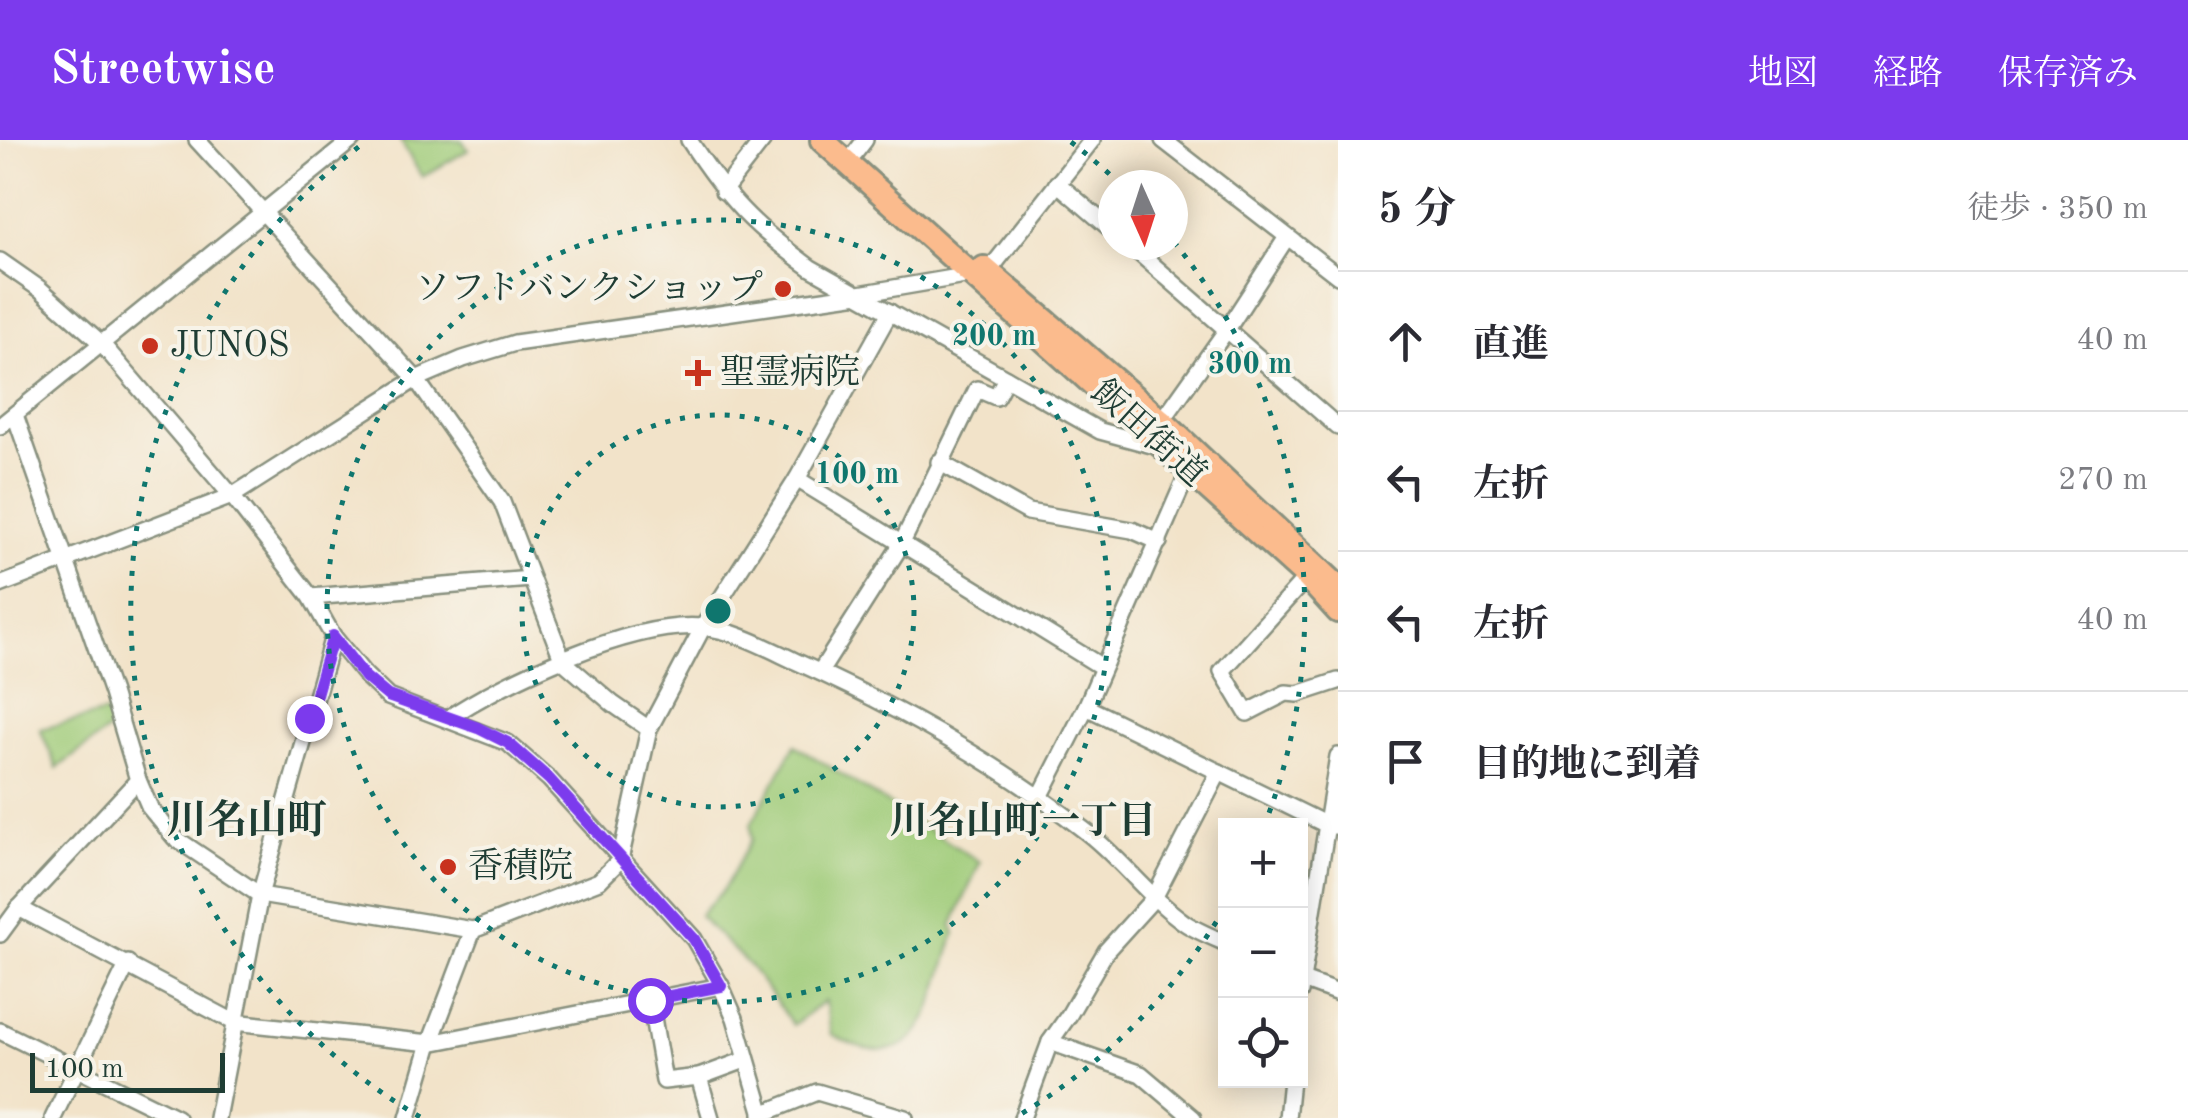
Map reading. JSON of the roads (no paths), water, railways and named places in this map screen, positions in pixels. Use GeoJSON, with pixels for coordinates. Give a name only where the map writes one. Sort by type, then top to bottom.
{"type":"FeatureCollection","features":[{"type":"Feature","properties":{"kind":"highway","name":"飯田街道"},"geometry":{"type":"LineString","coordinates":[[822,140],[978,273],[1162,421],[1338,587]]}},
{"type":"Feature","properties":{"kind":"highway","name":"飯田街道"},"geometry":{"type":"LineString","coordinates":[[853,144],[978,273],[1164,449],[1307,576],[1338,611]]}},
{"type":"Feature","properties":{"kind":"street"},"geometry":{"type":"LineString","coordinates":[[197,140],[416,379],[502,502],[562,661],[649,729]]}},
{"type":"Feature","properties":{"kind":"street"},"geometry":{"type":"LineString","coordinates":[[0,426],[352,140]]}},
{"type":"Feature","properties":{"kind":"street"},"geometry":{"type":"LineString","coordinates":[[689,140],[723,191],[768,237],[811,268],[1100,431],[1164,449]]}},
{"type":"Feature","properties":{"kind":"street"},"geometry":{"type":"LineString","coordinates":[[723,191],[763,140]]}},
{"type":"Feature","properties":{"kind":"street"},"geometry":{"type":"LineString","coordinates":[[0,585],[232,496],[416,379],[463,359],[515,343],[860,294],[978,273],[1087,146],[1068,140]]}},
{"type":"Feature","properties":{"kind":"street"},"geometry":{"type":"LineString","coordinates":[[1164,140],[1338,276]]}},
{"type":"Feature","properties":{"kind":"street"},"geometry":{"type":"LineString","coordinates":[[1057,183],[1098,218]]}},
{"type":"Feature","properties":{"kind":"street"},"geometry":{"type":"LineString","coordinates":[[1162,421],[1287,237]]}},
{"type":"Feature","properties":{"kind":"street"},"geometry":{"type":"LineString","coordinates":[[1148,260],[1338,427]]}},
{"type":"Feature","properties":{"kind":"street"},"geometry":{"type":"LineString","coordinates":[[0,262],[40,289],[102,343],[232,496],[311,597],[333,636],[364,676],[388,696],[508,743],[549,779],[694,939],[735,1018],[763,1116],[816,1092],[905,1118]]}},
{"type":"Feature","properties":{"kind":"street"},"geometry":{"type":"LineString","coordinates":[[15,415],[112,693],[138,780],[150,808],[175,838],[260,895],[473,930],[599,881],[620,860],[649,729],[703,627],[797,479],[890,312]]}},
{"type":"Feature","properties":{"kind":"street"},"geometry":{"type":"LineString","coordinates":[[820,672],[901,545],[976,388],[996,397],[1006,378]]}},
{"type":"Feature","properties":{"kind":"street"},"geometry":{"type":"LineString","coordinates":[[1100,431],[1114,428],[1126,414]]}},
{"type":"Feature","properties":{"kind":"street"},"geometry":{"type":"LineString","coordinates":[[939,462],[1028,512],[1132,530],[1159,542]]}},
{"type":"Feature","properties":{"kind":"street"},"geometry":{"type":"LineString","coordinates":[[1039,799],[1086,708],[1188,470]]}},
{"type":"Feature","properties":{"kind":"street"},"geometry":{"type":"LineString","coordinates":[[797,479],[1102,667]]}},
{"type":"Feature","properties":{"kind":"street"},"geometry":{"type":"LineString","coordinates":[[1307,576],[1222,671],[1246,713],[1286,693],[1298,694],[1338,680]]}},
{"type":"Feature","properties":{"kind":"street"},"geometry":{"type":"LineString","coordinates":[[311,597],[531,580]]}},
{"type":"Feature","properties":{"kind":"street"},"geometry":{"type":"LineString","coordinates":[[447,719],[472,702],[625,636],[703,627],[743,637],[952,741],[1086,831],[1154,898],[1187,924],[1218,939]]}},
{"type":"Feature","properties":{"kind":"street"},"geometry":{"type":"LineString","coordinates":[[217,1118],[260,895],[333,636]]}},
{"type":"Feature","properties":{"kind":"street"},"geometry":{"type":"LineString","coordinates":[[1086,708],[1334,826]]}},
{"type":"Feature","properties":{"kind":"street"},"geometry":{"type":"LineString","coordinates":[[1308,947],[1334,826],[1338,756]]}},
{"type":"Feature","properties":{"kind":"street"},"geometry":{"type":"LineString","coordinates":[[1022,1118],[1050,1042],[1106,950],[1154,898],[1219,772]]}},
{"type":"Feature","properties":{"kind":"street"},"geometry":{"type":"LineString","coordinates":[[0,934],[19,908],[138,780]]}},
{"type":"Feature","properties":{"kind":"street"},"geometry":{"type":"LineString","coordinates":[[19,908],[234,1022],[430,1043],[721,986]]}},
{"type":"Feature","properties":{"kind":"street"},"geometry":{"type":"LineString","coordinates":[[408,1118],[430,1043],[473,930]]}},
{"type":"Feature","properties":{"kind":"street"},"geometry":{"type":"LineString","coordinates":[[53,1118],[128,963]]}},
{"type":"Feature","properties":{"kind":"street"},"geometry":{"type":"LineString","coordinates":[[1308,982],[1338,993]]}},
{"type":"Feature","properties":{"kind":"street"},"geometry":{"type":"LineString","coordinates":[[650,1000],[664,1081],[699,1077],[745,1060]]}},
{"type":"Feature","properties":{"kind":"street"},"geometry":{"type":"LineString","coordinates":[[0,1031],[177,1118]]}},
{"type":"Feature","properties":{"kind":"street"},"geometry":{"type":"LineString","coordinates":[[1050,1042],[1140,1074],[1194,1118]]}},
{"type":"Feature","properties":{"kind":"street"},"geometry":{"type":"LineString","coordinates":[[699,1077],[712,1118]]}},
{"type":"Feature","properties":{"kind":"street"},"geometry":{"type":"LineString","coordinates":[[1287,1118],[1290,1088]]}},
{"type":"Feature","properties":{"kind":"place","name":"ソフトバンクショップ"},"geometry":{"type":"Point","coordinates":[783,289]}},
{"type":"Feature","properties":{"kind":"place","name":"JUNOS"},"geometry":{"type":"Point","coordinates":[150,346]}},
{"type":"Feature","properties":{"kind":"place","name":"聖霊病院"},"geometry":{"type":"Point","coordinates":[698,373]}},
{"type":"Feature","properties":{"kind":"place","name":"香積院"},"geometry":{"type":"Point","coordinates":[448,867]}},
{"type":"Feature","properties":{"kind":"district","name":"川名山町"},"geometry":{"type":"Point","coordinates":[247,823]}},
{"type":"Feature","properties":{"kind":"district","name":"川名山町一丁目"},"geometry":{"type":"Point","coordinates":[1023,823]}}]}
